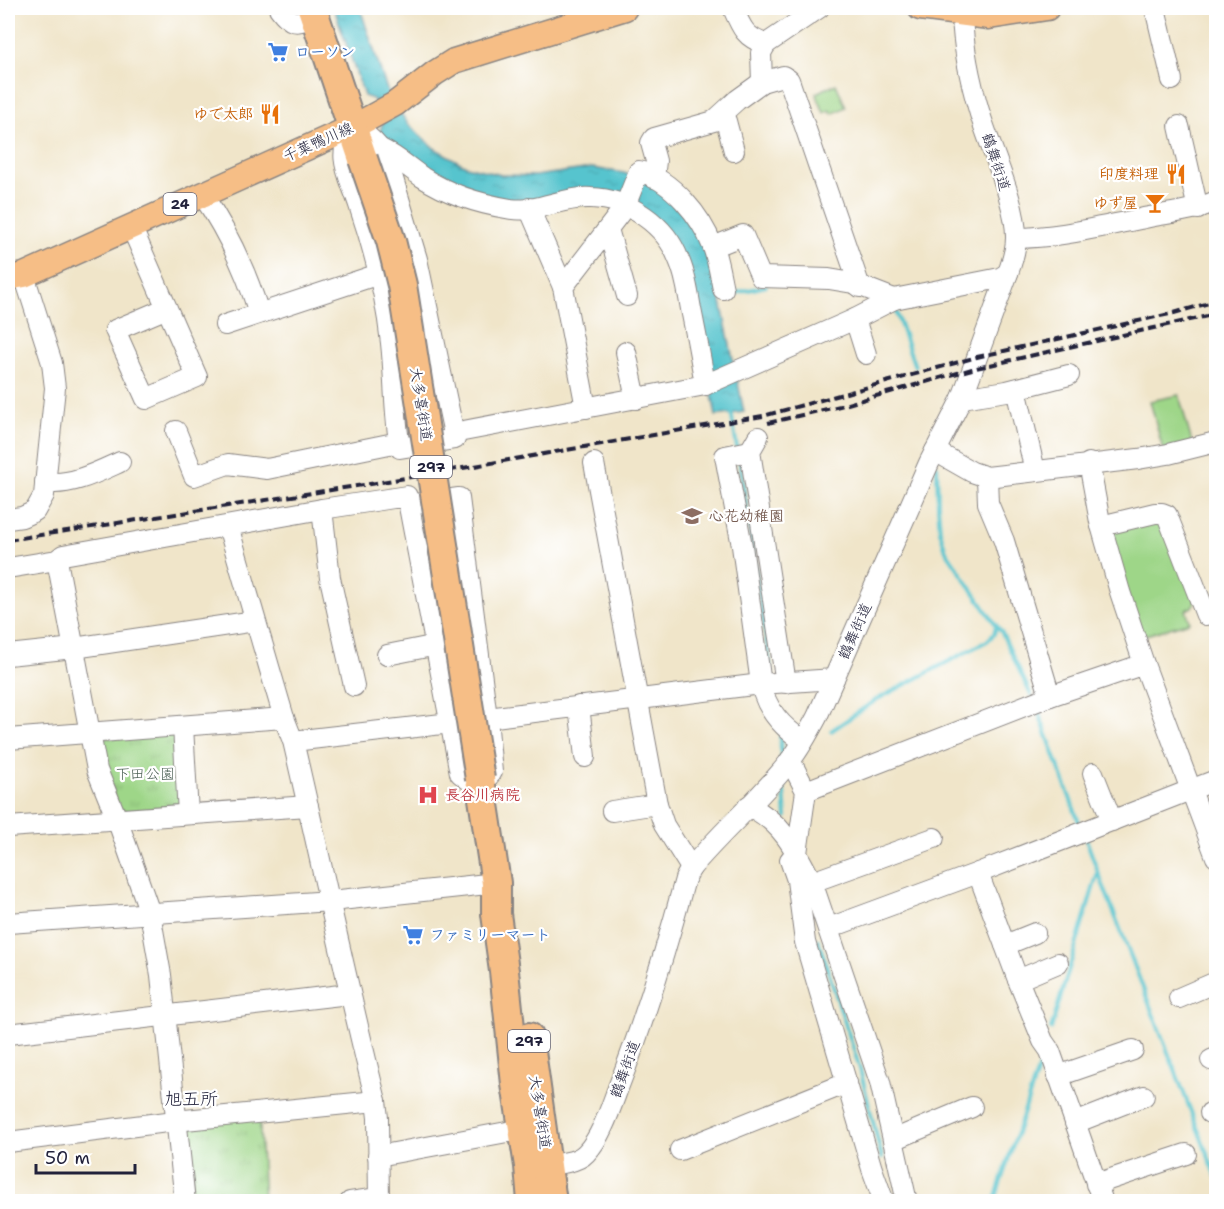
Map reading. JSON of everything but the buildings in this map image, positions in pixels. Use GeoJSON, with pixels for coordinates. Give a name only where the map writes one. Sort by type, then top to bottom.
{"type":"FeatureCollection","features":[{"type":"Feature","properties":{"kind":"highway","name":"大多喜街道"},"geometry":{"type":"LineString","coordinates":[[314,12],[353,127],[372,154],[402,285],[496,883],[495,914],[523,1129],[552,1202]]}},
{"type":"Feature","properties":{"kind":"highway","name":"大多喜街道"},"geometry":{"type":"LineString","coordinates":[[496,883],[509,913],[538,1165],[532,1202]]}},
{"type":"Feature","properties":{"kind":"main road","name":"千葉鴨川線"},"geometry":{"type":"LineString","coordinates":[[16,276],[353,127],[387,109],[454,61],[625,8]]}},
{"type":"Feature","properties":{"kind":"main road"},"geometry":{"type":"LineString","coordinates":[[920,8],[990,17],[1047,8]]}},
{"type":"Feature","properties":{"kind":"street"},"geometry":{"type":"LineString","coordinates":[[279,8],[287,19],[294,22],[314,12]]}},
{"type":"Feature","properties":{"kind":"street"},"geometry":{"type":"LineString","coordinates":[[733,8],[747,35],[753,40],[766,44]]}},
{"type":"Feature","properties":{"kind":"street"},"geometry":{"type":"LineString","coordinates":[[762,82],[761,53],[766,44],[819,8]]}},
{"type":"Feature","properties":{"kind":"street"},"geometry":{"type":"LineString","coordinates":[[1155,8],[1172,80]]}},
{"type":"Feature","properties":{"kind":"street","name":"鶴舞街道"},"geometry":{"type":"LineString","coordinates":[[538,1165],[582,1157],[593,1143],[613,1101],[660,970],[685,879],[691,868],[790,760],[817,717],[935,451],[962,398],[1008,273],[1014,255],[1016,238],[1009,202],[969,76],[963,45],[962,15]]}},
{"type":"Feature","properties":{"kind":"street"},"geometry":{"type":"LineString","coordinates":[[563,287],[656,161],[651,143],[654,138],[714,121],[732,104],[762,82],[783,76],[789,80],[860,287]]}},
{"type":"Feature","properties":{"kind":"street"},"geometry":{"type":"LineString","coordinates":[[721,116],[726,121],[734,151]]}},
{"type":"Feature","properties":{"kind":"street"},"geometry":{"type":"LineString","coordinates":[[1179,126],[1198,209]]}},
{"type":"Feature","properties":{"kind":"street"},"geometry":{"type":"LineString","coordinates":[[353,127],[345,140],[343,156],[371,241],[379,274],[391,341],[400,448],[455,439],[417,259],[388,162],[372,154]]}},
{"type":"Feature","properties":{"kind":"street"},"geometry":{"type":"LineString","coordinates":[[372,154],[393,154],[424,178],[450,192],[511,209],[523,210],[586,197],[606,199],[649,219],[679,259],[707,384]]}},
{"type":"Feature","properties":{"kind":"street"},"geometry":{"type":"LineString","coordinates":[[646,174],[677,195],[702,225],[713,246],[723,289]]}},
{"type":"Feature","properties":{"kind":"street"},"geometry":{"type":"LineString","coordinates":[[202,194],[241,262],[249,279],[259,313]]}},
{"type":"Feature","properties":{"kind":"street"},"geometry":{"type":"LineString","coordinates":[[1016,238],[1044,237],[1087,230],[1198,209],[1216,201]]}},
{"type":"Feature","properties":{"kind":"street"},"geometry":{"type":"LineString","coordinates":[[529,208],[563,287],[586,408]]}},
{"type":"Feature","properties":{"kind":"street"},"geometry":{"type":"LineString","coordinates":[[131,226],[167,308],[197,377],[146,399],[116,330],[167,308]]}},
{"type":"Feature","properties":{"kind":"street"},"geometry":{"type":"LineString","coordinates":[[608,229],[627,296]]}},
{"type":"Feature","properties":{"kind":"street"},"geometry":{"type":"LineString","coordinates":[[713,246],[743,235],[761,277],[821,279],[853,283],[888,303]]}},
{"type":"Feature","properties":{"kind":"street"},"geometry":{"type":"LineString","coordinates":[[453,433],[707,384],[855,320],[888,303],[1000,278],[1008,273]]}},
{"type":"Feature","properties":{"kind":"street"},"geometry":{"type":"LineString","coordinates":[[225,325],[379,274]]}},
{"type":"Feature","properties":{"kind":"street"},"geometry":{"type":"LineString","coordinates":[[8,519],[22,517],[35,511],[44,495],[55,388],[52,363],[16,276]]}},
{"type":"Feature","properties":{"kind":"street"},"geometry":{"type":"LineString","coordinates":[[855,320],[866,354]]}},
{"type":"Feature","properties":{"kind":"street"},"geometry":{"type":"LineString","coordinates":[[626,351],[636,399]]}},
{"type":"Feature","properties":{"kind":"street"},"geometry":{"type":"LineString","coordinates":[[962,398],[1016,389],[1069,375]]}},
{"type":"Feature","properties":{"kind":"street"},"geometry":{"type":"LineString","coordinates":[[1016,389],[1035,471]]}},
{"type":"Feature","properties":{"kind":"street"},"geometry":{"type":"LineString","coordinates":[[176,431],[194,476],[228,464],[267,469],[399,442]]}},
{"type":"Feature","properties":{"kind":"street"},"geometry":{"type":"LineString","coordinates":[[935,451],[972,472],[987,477],[1168,454],[1216,442]]}},
{"type":"Feature","properties":{"kind":"street"},"geometry":{"type":"LineString","coordinates":[[786,683],[764,542],[754,444],[725,456],[742,546],[761,684],[769,708],[790,732],[803,741]]}},
{"type":"Feature","properties":{"kind":"street"},"geometry":{"type":"LineString","coordinates":[[45,482],[55,484],[97,473],[120,462]]}},
{"type":"Feature","properties":{"kind":"street"},"geometry":{"type":"LineString","coordinates":[[594,463],[657,804],[664,825],[691,868]]}},
{"type":"Feature","properties":{"kind":"street"},"geometry":{"type":"LineString","coordinates":[[1089,463],[1101,526],[1120,592],[1144,664],[1216,857]]}},
{"type":"Feature","properties":{"kind":"street"},"geometry":{"type":"LineString","coordinates":[[987,477],[988,503],[1004,541],[1040,700]]}},
{"type":"Feature","properties":{"kind":"street"},"geometry":{"type":"LineString","coordinates":[[8,568],[57,560],[63,555],[407,496],[460,773],[469,780],[488,777],[492,772],[488,718],[459,498],[409,505]]}},
{"type":"Feature","properties":{"kind":"street"},"geometry":{"type":"LineString","coordinates":[[322,509],[330,578],[354,686]]}},
{"type":"Feature","properties":{"kind":"street"},"geometry":{"type":"LineString","coordinates":[[1101,526],[1155,513],[1167,515],[1206,615]]}},
{"type":"Feature","properties":{"kind":"street"},"geometry":{"type":"LineString","coordinates":[[228,526],[284,718],[293,741],[331,901],[349,993],[376,1101],[379,1200],[350,1202]]}},
{"type":"Feature","properties":{"kind":"street"},"geometry":{"type":"LineString","coordinates":[[742,546],[764,542]]}},
{"type":"Feature","properties":{"kind":"street"},"geometry":{"type":"LineString","coordinates":[[57,560],[97,770],[150,913],[161,975],[185,1202]]}},
{"type":"Feature","properties":{"kind":"street"},"geometry":{"type":"LineString","coordinates":[[8,655],[74,648],[255,621]]}},
{"type":"Feature","properties":{"kind":"street"},"geometry":{"type":"LineString","coordinates":[[387,655],[437,645]]}},
{"type":"Feature","properties":{"kind":"street"},"geometry":{"type":"LineString","coordinates":[[806,791],[1040,700],[1144,664]]}},
{"type":"Feature","properties":{"kind":"street"},"geometry":{"type":"LineString","coordinates":[[488,718],[761,684],[834,679]]}},
{"type":"Feature","properties":{"kind":"street"},"geometry":{"type":"LineString","coordinates":[[579,706],[585,757]]}},
{"type":"Feature","properties":{"kind":"street"},"geometry":{"type":"LineString","coordinates":[[8,739],[284,718]]}},
{"type":"Feature","properties":{"kind":"street"},"geometry":{"type":"LineString","coordinates":[[293,741],[451,723]]}},
{"type":"Feature","properties":{"kind":"street"},"geometry":{"type":"LineString","coordinates":[[183,726],[188,814]]}},
{"type":"Feature","properties":{"kind":"street"},"geometry":{"type":"LineString","coordinates":[[790,760],[806,791],[797,853]]}},
{"type":"Feature","properties":{"kind":"street"},"geometry":{"type":"LineString","coordinates":[[1093,773],[1112,821]]}},
{"type":"Feature","properties":{"kind":"street"},"geometry":{"type":"LineString","coordinates":[[829,928],[978,873],[1216,780]]}},
{"type":"Feature","properties":{"kind":"street"},"geometry":{"type":"LineString","coordinates":[[612,811],[657,804]]}},
{"type":"Feature","properties":{"kind":"street"},"geometry":{"type":"LineString","coordinates":[[8,826],[308,806]]}},
{"type":"Feature","properties":{"kind":"street"},"geometry":{"type":"LineString","coordinates":[[748,806],[763,813],[776,824],[797,853],[812,882],[870,1052],[908,1202]]}},
{"type":"Feature","properties":{"kind":"street"},"geometry":{"type":"LineString","coordinates":[[748,806],[756,818],[777,839],[793,865],[806,942],[872,1169],[884,1202]]}},
{"type":"Feature","properties":{"kind":"street"},"geometry":{"type":"LineString","coordinates":[[812,882],[934,838]]}},
{"type":"Feature","properties":{"kind":"street"},"geometry":{"type":"LineString","coordinates":[[978,873],[1018,980],[1043,1041],[1050,1051],[1099,1193],[1186,1154]]}},
{"type":"Feature","properties":{"kind":"street"},"geometry":{"type":"LineString","coordinates":[[8,923],[331,901],[496,883]]}},
{"type":"Feature","properties":{"kind":"street"},"geometry":{"type":"LineString","coordinates":[[1005,945],[1035,933]]}},
{"type":"Feature","properties":{"kind":"street"},"geometry":{"type":"LineString","coordinates":[[1018,980],[1058,963]]}},
{"type":"Feature","properties":{"kind":"street"},"geometry":{"type":"LineString","coordinates":[[1179,998],[1216,982]]}},
{"type":"Feature","properties":{"kind":"street"},"geometry":{"type":"LineString","coordinates":[[8,1034],[349,993]]}},
{"type":"Feature","properties":{"kind":"street"},"geometry":{"type":"LineString","coordinates":[[1058,1076],[1133,1050]]}},
{"type":"Feature","properties":{"kind":"street"},"geometry":{"type":"LineString","coordinates":[[840,1061],[870,1052]]}},
{"type":"Feature","properties":{"kind":"street"},"geometry":{"type":"LineString","coordinates":[[680,1150],[847,1083]]}},
{"type":"Feature","properties":{"kind":"street"},"geometry":{"type":"LineString","coordinates":[[1075,1123],[1144,1096]]}},
{"type":"Feature","properties":{"kind":"street"},"geometry":{"type":"LineString","coordinates":[[8,1142],[175,1120],[376,1101]]}},
{"type":"Feature","properties":{"kind":"street"},"geometry":{"type":"LineString","coordinates":[[893,1140],[972,1107]]}},
{"type":"Feature","properties":{"kind":"street"},"geometry":{"type":"LineString","coordinates":[[378,1156],[523,1129]]}},
{"type":"Feature","properties":{"kind":"green space"},"geometry":{"type":"Polygon","coordinates":[[[836,84],[846,107],[832,114],[830,110],[824,113],[816,93],[836,84]]]}},
{"type":"Feature","properties":{"kind":"green space"},"geometry":{"type":"Polygon","coordinates":[[[1179,395],[1192,443],[1163,450],[1150,401],[1179,395]]]}},
{"type":"Feature","properties":{"kind":"green space"},"geometry":{"type":"Polygon","coordinates":[[[1160,515],[1196,600],[1192,607],[1186,610],[1190,622],[1139,637],[1107,529],[1160,515]]]}},
{"type":"Feature","properties":{"kind":"green space","name":"下田公園"},"geometry":{"type":"Polygon","coordinates":[[[179,734],[184,808],[125,812],[118,808],[99,746],[104,738],[179,734]]]}},
{"type":"Feature","properties":{"kind":"green space"},"geometry":{"type":"Polygon","coordinates":[[[259,1112],[264,1201],[185,1201],[175,1121],[259,1112]]]}},
{"type":"Feature","properties":{"kind":"water"},"geometry":{"type":"Polygon","coordinates":[[[334,8],[360,8],[389,96],[408,124],[434,148],[466,166],[501,175],[535,176],[592,168],[624,173],[657,188],[690,218],[714,268],[744,412],[716,416],[691,285],[632,205],[536,203],[468,195],[394,150],[380,132],[383,121],[373,99],[364,96],[334,8]]]}},
{"type":"Feature","properties":{"kind":"waterway"},"geometry":{"type":"LineString","coordinates":[[727,295],[766,286]]}},
{"type":"Feature","properties":{"kind":"waterway"},"geometry":{"type":"LineString","coordinates":[[890,308],[896,312],[915,367]]}},
{"type":"Feature","properties":{"kind":"waterway"},"geometry":{"type":"LineString","coordinates":[[731,411],[737,448]]}},
{"type":"Feature","properties":{"kind":"waterway"},"geometry":{"type":"LineString","coordinates":[[739,458],[771,671]]}},
{"type":"Feature","properties":{"kind":"waterway"},"geometry":{"type":"LineString","coordinates":[[831,731],[876,700],[987,641],[994,634],[996,625],[946,551],[940,531],[937,466]]}},
{"type":"Feature","properties":{"kind":"waterway"},"geometry":{"type":"LineString","coordinates":[[996,625],[1031,695]]}},
{"type":"Feature","properties":{"kind":"waterway"},"geometry":{"type":"LineString","coordinates":[[1037,708],[1080,825]]}},
{"type":"Feature","properties":{"kind":"waterway"},"geometry":{"type":"LineString","coordinates":[[780,737],[782,760]]}},
{"type":"Feature","properties":{"kind":"waterway"},"geometry":{"type":"LineString","coordinates":[[783,779],[786,817]]}},
{"type":"Feature","properties":{"kind":"waterway"},"geometry":{"type":"LineString","coordinates":[[1051,1029],[1098,872],[1086,839]]}},
{"type":"Feature","properties":{"kind":"waterway"},"geometry":{"type":"LineString","coordinates":[[1098,872],[1216,1176]]}},
{"type":"Feature","properties":{"kind":"waterway"},"geometry":{"type":"LineString","coordinates":[[818,940],[860,1069],[882,1158]]}},
{"type":"Feature","properties":{"kind":"waterway"},"geometry":{"type":"LineString","coordinates":[[994,1202],[1041,1061]]}},
{"type":"Feature","properties":{"kind":"railway"},"geometry":{"type":"LineString","coordinates":[[8,540],[376,483],[763,416],[977,357],[1174,313],[1216,301]]}},
{"type":"Feature","properties":{"kind":"railway"},"geometry":{"type":"LineString","coordinates":[[768,423],[844,405],[972,369],[1216,314]]}},
{"type":"Feature","properties":{"kind":"place","name":"ローソン"},"geometry":{"type":"Point","coordinates":[278,52]}},
{"type":"Feature","properties":{"kind":"place","name":"ゆで太郎"},"geometry":{"type":"Point","coordinates":[270,114]}},
{"type":"Feature","properties":{"kind":"place","name":"印度料理"},"geometry":{"type":"Point","coordinates":[1176,174]}},
{"type":"Feature","properties":{"kind":"place","name":"ゆず屋"},"geometry":{"type":"Point","coordinates":[1155,203]}},
{"type":"Feature","properties":{"kind":"place","name":"心花幼稚園"},"geometry":{"type":"Point","coordinates":[692,516]}},
{"type":"Feature","properties":{"kind":"place","name":"長谷川病院"},"geometry":{"type":"Point","coordinates":[428,795]}},
{"type":"Feature","properties":{"kind":"place","name":"ファミリーマート"},"geometry":{"type":"Point","coordinates":[413,935]}},
{"type":"Feature","properties":{"kind":"district","name":"旭五所"},"geometry":{"type":"Point","coordinates":[191,1099]}}]}
